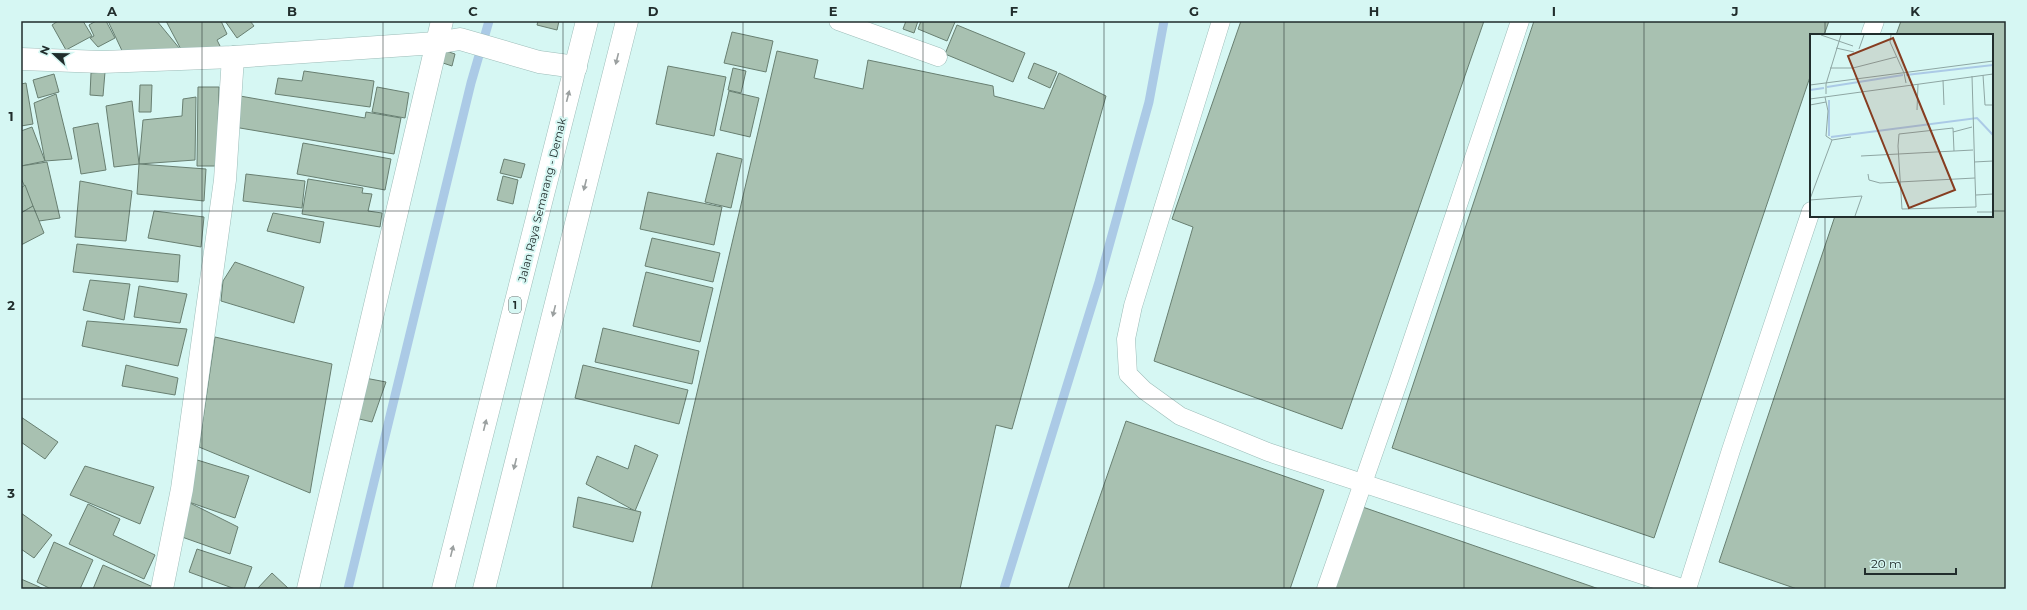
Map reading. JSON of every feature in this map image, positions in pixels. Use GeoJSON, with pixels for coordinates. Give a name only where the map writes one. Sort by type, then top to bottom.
{"type":"FeatureCollection","features":[{"type":"Feature","properties":{"kind":"main road"},"geometry":{"type":"LineString","coordinates":[[308,589],[442,21]]}},
{"type":"Feature","properties":{"kind":"main road","name":"Jalan Raya Semarang - Demak"},"geometry":{"type":"LineString","coordinates":[[443,589],[587,21]]}},
{"type":"Feature","properties":{"kind":"main road"},"geometry":{"type":"LineString","coordinates":[[484,589],[627,21]]}},
{"type":"Feature","properties":{"kind":"main road"},"geometry":{"type":"LineString","coordinates":[[21,59],[102,62],[233,57],[436,43],[460,39],[539,62],[576,67]]}},
{"type":"Feature","properties":{"kind":"main road"},"geometry":{"type":"LineString","coordinates":[[162,589],[182,489],[225,180],[233,57]]}},
{"type":"Feature","properties":{"kind":"lane"},"geometry":{"type":"LineString","coordinates":[[838,21],[938,57]]}},
{"type":"Feature","properties":{"kind":"lane"},"geometry":{"type":"LineString","coordinates":[[1221,21],[1133,306],[1126,339],[1128,374],[1144,390],[1180,416],[1268,452],[1686,589],[1810,214]]}},
{"type":"Feature","properties":{"kind":"lane"},"geometry":{"type":"LineString","coordinates":[[1326,589],[1520,21]]}},
{"type":"Feature","properties":{"kind":"lane"},"geometry":{"type":"LineString","coordinates":[[1870,34],[1875,21]]}},
{"type":"Feature","properties":{"kind":"building"},"geometry":{"type":"Polygon","coordinates":[[[58,21],[83,21],[92,36],[66,50],[52,25],[58,21]]]}},
{"type":"Feature","properties":{"kind":"building"},"geometry":{"type":"Polygon","coordinates":[[[96,21],[106,21],[115,38],[98,47],[90,38],[94,36],[89,25],[96,21]]]}},
{"type":"Feature","properties":{"kind":"building"},"geometry":{"type":"Polygon","coordinates":[[[108,21],[157,21],[180,49],[125,57],[108,21]]]}},
{"type":"Feature","properties":{"kind":"building"},"geometry":{"type":"Polygon","coordinates":[[[166,21],[221,21],[227,34],[217,40],[220,46],[203,55],[184,55],[166,21]]]}},
{"type":"Feature","properties":{"kind":"building"},"geometry":{"type":"Polygon","coordinates":[[[225,21],[250,21],[254,26],[237,38],[225,21]]]}},
{"type":"Feature","properties":{"kind":"building"},"geometry":{"type":"Polygon","coordinates":[[[538,21],[559,21],[557,30],[537,25],[538,21]]]}},
{"type":"Feature","properties":{"kind":"building"},"geometry":{"type":"Polygon","coordinates":[[[906,21],[918,21],[914,33],[903,29],[906,21]]]}},
{"type":"Feature","properties":{"kind":"building"},"geometry":{"type":"Polygon","coordinates":[[[921,21],[955,22],[947,41],[918,29],[921,21]]]}},
{"type":"Feature","properties":{"kind":"building"},"geometry":{"type":"Polygon","coordinates":[[[1241,21],[1484,21],[1342,429],[1154,361],[1193,227],[1172,219],[1241,21]]]}},
{"type":"Feature","properties":{"kind":"building"},"geometry":{"type":"Polygon","coordinates":[[[1534,21],[1829,21],[1824,34],[1810,34],[1810,77],[1654,538],[1392,448],[1534,21]]]}},
{"type":"Feature","properties":{"kind":"building"},"geometry":{"type":"Polygon","coordinates":[[[1901,21],[2006,21],[2006,589],[1797,589],[1719,562],[1835,217],[1993,217],[1993,34],[1896,34],[1901,21]]]}},
{"type":"Feature","properties":{"kind":"building"},"geometry":{"type":"Polygon","coordinates":[[[957,25],[1025,53],[1013,82],[945,54],[957,25]]]}},
{"type":"Feature","properties":{"kind":"building"},"geometry":{"type":"Polygon","coordinates":[[[732,32],[773,41],[766,72],[724,63],[732,32]]]}},
{"type":"Feature","properties":{"kind":"building"},"geometry":{"type":"Polygon","coordinates":[[[443,50],[455,54],[452,66],[440,62],[443,50]]]}},
{"type":"Feature","properties":{"kind":"building"},"geometry":{"type":"Polygon","coordinates":[[[777,51],[818,60],[814,78],[863,89],[868,60],[993,86],[994,96],[1044,109],[1059,73],[1106,96],[1012,429],[996,425],[960,589],[651,589],[777,51]]]}},
{"type":"Feature","properties":{"kind":"building"},"geometry":{"type":"Polygon","coordinates":[[[1034,63],[1057,72],[1050,88],[1028,78],[1034,63]]]}},
{"type":"Feature","properties":{"kind":"building"},"geometry":{"type":"Polygon","coordinates":[[[668,66],[726,77],[714,136],[656,124],[668,66]]]}},
{"type":"Feature","properties":{"kind":"building"},"geometry":{"type":"Polygon","coordinates":[[[733,68],[746,71],[741,93],[728,90],[733,68]]]}},
{"type":"Feature","properties":{"kind":"building"},"geometry":{"type":"Polygon","coordinates":[[[304,71],[374,81],[370,107],[275,94],[278,78],[302,81],[304,71]]]}},
{"type":"Feature","properties":{"kind":"building"},"geometry":{"type":"Polygon","coordinates":[[[105,72],[103,96],[90,95],[91,73],[105,72]]]}},
{"type":"Feature","properties":{"kind":"building"},"geometry":{"type":"Polygon","coordinates":[[[54,74],[59,92],[38,98],[33,80],[54,74]]]}},
{"type":"Feature","properties":{"kind":"building"},"geometry":{"type":"Polygon","coordinates":[[[26,83],[33,124],[21,126],[21,84],[26,83]]]}},
{"type":"Feature","properties":{"kind":"building"},"geometry":{"type":"Polygon","coordinates":[[[140,85],[152,85],[151,112],[139,112],[140,85]]]}},
{"type":"Feature","properties":{"kind":"building"},"geometry":{"type":"Polygon","coordinates":[[[198,87],[219,87],[217,166],[197,166],[198,87]]]}},
{"type":"Feature","properties":{"kind":"building"},"geometry":{"type":"Polygon","coordinates":[[[377,87],[409,93],[405,118],[372,112],[377,87]]]}},
{"type":"Feature","properties":{"kind":"building"},"geometry":{"type":"Polygon","coordinates":[[[729,91],[759,98],[750,137],[720,130],[729,91]]]}},
{"type":"Feature","properties":{"kind":"building"},"geometry":{"type":"Polygon","coordinates":[[[56,94],[72,159],[45,161],[34,103],[56,94]]]}},
{"type":"Feature","properties":{"kind":"building"},"geometry":{"type":"Polygon","coordinates":[[[240,96],[365,118],[366,112],[401,118],[394,154],[234,127],[240,96]]]}},
{"type":"Feature","properties":{"kind":"building"},"geometry":{"type":"Polygon","coordinates":[[[196,97],[195,160],[139,164],[143,120],[182,116],[183,99],[196,97]]]}},
{"type":"Feature","properties":{"kind":"building"},"geometry":{"type":"Polygon","coordinates":[[[132,101],[139,164],[114,167],[106,106],[132,101]]]}},
{"type":"Feature","properties":{"kind":"building"},"geometry":{"type":"Polygon","coordinates":[[[98,123],[106,170],[81,174],[73,128],[98,123]]]}},
{"type":"Feature","properties":{"kind":"building"},"geometry":{"type":"Polygon","coordinates":[[[32,127],[45,161],[21,166],[21,131],[32,127]]]}},
{"type":"Feature","properties":{"kind":"building"},"geometry":{"type":"Polygon","coordinates":[[[303,143],[391,159],[385,190],[297,174],[303,143]]]}},
{"type":"Feature","properties":{"kind":"building"},"geometry":{"type":"Polygon","coordinates":[[[717,153],[742,159],[731,208],[705,202],[717,153]]]}},
{"type":"Feature","properties":{"kind":"building"},"geometry":{"type":"Polygon","coordinates":[[[504,159],[525,164],[521,178],[500,173],[504,159]]]}},
{"type":"Feature","properties":{"kind":"building"},"geometry":{"type":"Polygon","coordinates":[[[47,162],[60,218],[39,221],[21,178],[21,166],[47,162]]]}},
{"type":"Feature","properties":{"kind":"building"},"geometry":{"type":"Polygon","coordinates":[[[139,164],[206,169],[204,201],[137,194],[139,164]]]}},
{"type":"Feature","properties":{"kind":"building"},"geometry":{"type":"Polygon","coordinates":[[[246,174],[305,181],[302,208],[243,201],[246,174]]]}},
{"type":"Feature","properties":{"kind":"building"},"geometry":{"type":"Polygon","coordinates":[[[503,176],[518,180],[513,204],[497,200],[503,176]]]}},
{"type":"Feature","properties":{"kind":"building"},"geometry":{"type":"Polygon","coordinates":[[[308,179],[363,188],[362,193],[372,194],[368,211],[382,213],[380,227],[302,214],[308,179]]]}},
{"type":"Feature","properties":{"kind":"building"},"geometry":{"type":"Polygon","coordinates":[[[80,181],[132,191],[126,241],[75,237],[80,181]]]}},
{"type":"Feature","properties":{"kind":"building"},"geometry":{"type":"Polygon","coordinates":[[[25,185],[33,206],[21,213],[21,188],[25,185]]]}},
{"type":"Feature","properties":{"kind":"building"},"geometry":{"type":"Polygon","coordinates":[[[648,192],[722,207],[714,245],[640,229],[648,192]]]}},
{"type":"Feature","properties":{"kind":"building"},"geometry":{"type":"Polygon","coordinates":[[[33,206],[44,233],[21,245],[21,213],[33,206]]]}},
{"type":"Feature","properties":{"kind":"building"},"geometry":{"type":"Polygon","coordinates":[[[154,211],[204,217],[201,247],[148,238],[154,211]]]}},
{"type":"Feature","properties":{"kind":"building"},"geometry":{"type":"Polygon","coordinates":[[[273,213],[324,222],[320,243],[267,231],[273,213]]]}},
{"type":"Feature","properties":{"kind":"building"},"geometry":{"type":"Polygon","coordinates":[[[652,238],[720,253],[713,282],[645,266],[652,238]]]}},
{"type":"Feature","properties":{"kind":"building"},"geometry":{"type":"Polygon","coordinates":[[[77,244],[180,255],[178,282],[73,272],[77,244]]]}},
{"type":"Feature","properties":{"kind":"building"},"geometry":{"type":"Polygon","coordinates":[[[235,262],[304,287],[294,323],[221,301],[223,281],[235,262]]]}},
{"type":"Feature","properties":{"kind":"building"},"geometry":{"type":"Polygon","coordinates":[[[646,272],[713,288],[700,342],[633,326],[646,272]]]}},
{"type":"Feature","properties":{"kind":"building"},"geometry":{"type":"Polygon","coordinates":[[[90,280],[130,284],[124,320],[83,310],[90,280]]]}},
{"type":"Feature","properties":{"kind":"building"},"geometry":{"type":"Polygon","coordinates":[[[139,286],[187,294],[180,323],[134,317],[139,286]]]}},
{"type":"Feature","properties":{"kind":"building"},"geometry":{"type":"Polygon","coordinates":[[[87,321],[187,329],[178,366],[82,346],[87,321]]]}},
{"type":"Feature","properties":{"kind":"building"},"geometry":{"type":"Polygon","coordinates":[[[603,328],[699,351],[692,384],[595,362],[603,328]]]}},
{"type":"Feature","properties":{"kind":"building"},"geometry":{"type":"Polygon","coordinates":[[[215,337],[332,364],[310,493],[199,447],[215,337]]]}},
{"type":"Feature","properties":{"kind":"building"},"geometry":{"type":"Polygon","coordinates":[[[126,365],[178,378],[175,395],[122,386],[126,365]]]}},
{"type":"Feature","properties":{"kind":"building"},"geometry":{"type":"Polygon","coordinates":[[[583,365],[688,390],[679,424],[575,398],[583,365]]]}},
{"type":"Feature","properties":{"kind":"building"},"geometry":{"type":"Polygon","coordinates":[[[365,378],[386,382],[372,422],[351,417],[365,378]]]}},
{"type":"Feature","properties":{"kind":"building"},"geometry":{"type":"Polygon","coordinates":[[[21,417],[58,442],[45,459],[21,442],[21,417]]]}},
{"type":"Feature","properties":{"kind":"building"},"geometry":{"type":"Polygon","coordinates":[[[1126,421],[1324,490],[1290,589],[1068,589],[1126,421]]]}},
{"type":"Feature","properties":{"kind":"building"},"geometry":{"type":"Polygon","coordinates":[[[635,445],[658,455],[635,511],[586,484],[597,456],[628,469],[635,445]]]}},
{"type":"Feature","properties":{"kind":"building"},"geometry":{"type":"Polygon","coordinates":[[[194,459],[249,476],[235,518],[183,500],[194,459]]]}},
{"type":"Feature","properties":{"kind":"building"},"geometry":{"type":"Polygon","coordinates":[[[85,466],[154,487],[140,524],[70,495],[85,466]]]}},
{"type":"Feature","properties":{"kind":"building"},"geometry":{"type":"Polygon","coordinates":[[[578,497],[641,512],[633,542],[573,527],[578,497]]]}},
{"type":"Feature","properties":{"kind":"building"},"geometry":{"type":"Polygon","coordinates":[[[188,502],[238,527],[230,554],[182,537],[188,502]]]}},
{"type":"Feature","properties":{"kind":"building"},"geometry":{"type":"Polygon","coordinates":[[[88,504],[120,519],[113,535],[155,555],[144,579],[69,544],[88,504]]]}},
{"type":"Feature","properties":{"kind":"building"},"geometry":{"type":"Polygon","coordinates":[[[1354,504],[1599,589],[1326,589],[1354,504]]]}},
{"type":"Feature","properties":{"kind":"building"},"geometry":{"type":"Polygon","coordinates":[[[21,513],[52,535],[34,558],[21,549],[21,513]]]}},
{"type":"Feature","properties":{"kind":"building"},"geometry":{"type":"Polygon","coordinates":[[[54,542],[93,560],[80,589],[51,589],[37,582],[54,542]]]}},
{"type":"Feature","properties":{"kind":"building"},"geometry":{"type":"Polygon","coordinates":[[[197,549],[252,567],[244,589],[235,589],[189,572],[197,549]]]}},
{"type":"Feature","properties":{"kind":"building"},"geometry":{"type":"Polygon","coordinates":[[[103,565],[153,587],[152,589],[93,589],[103,565]]]}},
{"type":"Feature","properties":{"kind":"building"},"geometry":{"type":"Polygon","coordinates":[[[272,573],[289,589],[257,589],[272,573]]]}},
{"type":"Feature","properties":{"kind":"building"},"geometry":{"type":"Polygon","coordinates":[[[21,579],[44,589],[21,589],[21,579]]]}},
{"type":"Feature","properties":{"kind":"waterway"},"geometry":{"type":"LineString","coordinates":[[348,589],[471,83],[489,21]]}},
{"type":"Feature","properties":{"kind":"waterway"},"geometry":{"type":"LineString","coordinates":[[1004,589],[1099,282],[1149,102],[1164,21]]}}]}
